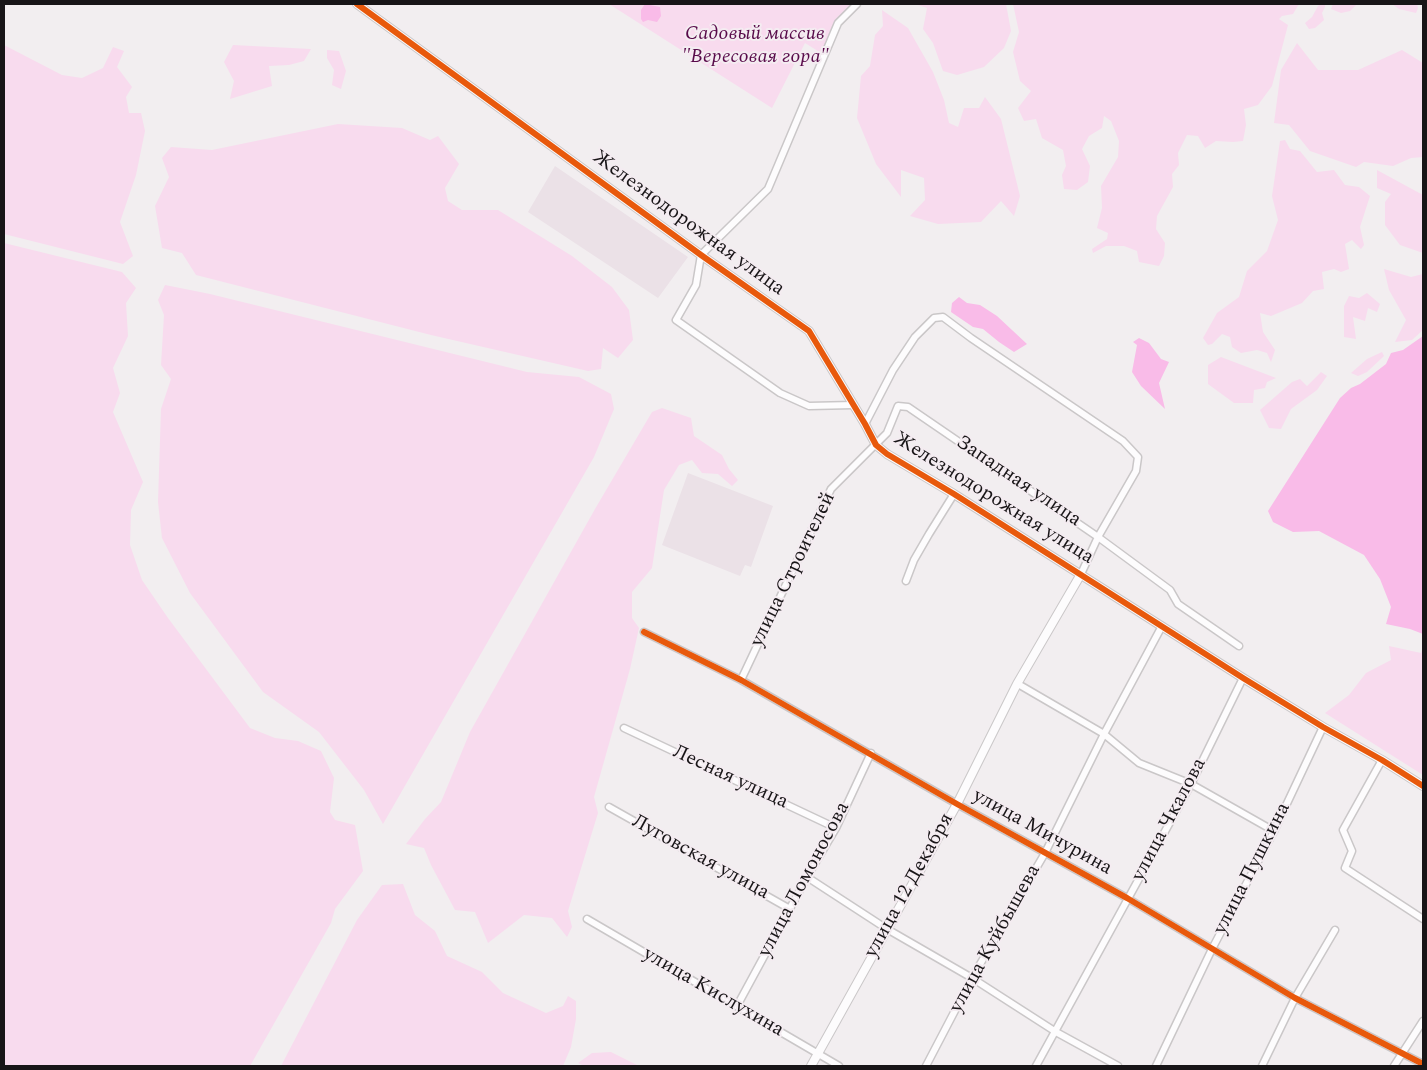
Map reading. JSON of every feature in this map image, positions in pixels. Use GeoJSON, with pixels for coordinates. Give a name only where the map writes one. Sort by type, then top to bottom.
{"type":"FeatureCollection","features":[{"type":"Feature","properties":{"kind":"street","name":"Железнодорожная улица"},"geometry":{"type":"LineString","coordinates":[[357,4],[701,255],[809,331],[876,445],[886,454],[954,494],[1243,678],[1423,786]]}},
{"type":"Feature","properties":{"kind":"street"},"geometry":{"type":"LineString","coordinates":[[853,405],[809,406],[780,393],[676,320],[696,285],[701,255],[768,189],[838,24],[857,4]]}},
{"type":"Feature","properties":{"kind":"street"},"geometry":{"type":"LineString","coordinates":[[865,424],[893,370],[915,337],[934,318],[943,317],[1123,441],[1138,457],[1136,471],[1098,537],[1080,574]]}},
{"type":"Feature","properties":{"kind":"street","name":"Западная улица"},"geometry":{"type":"LineString","coordinates":[[876,445],[887,432],[898,406],[908,407],[1098,537],[1170,590],[1178,604],[1239,646]]}},
{"type":"Feature","properties":{"kind":"street","name":"улица Строителей"},"geometry":{"type":"LineString","coordinates":[[741,680],[831,489],[876,445]]}},
{"type":"Feature","properties":{"kind":"street"},"geometry":{"type":"LineString","coordinates":[[906,581],[914,560],[954,494]]}},
{"type":"Feature","properties":{"kind":"street","name":"улица 12 Декабря"},"geometry":{"type":"LineString","coordinates":[[811,1066],[957,804],[1018,684],[1080,574]]}},
{"type":"Feature","properties":{"kind":"street","name":"улица Куйбышева"},"geometry":{"type":"LineString","coordinates":[[926,1066],[972,978],[1045,853],[1104,734],[1162,626]]}},
{"type":"Feature","properties":{"kind":"street","name":"улица Мичурина"},"geometry":{"type":"LineString","coordinates":[[644,632],[741,680],[957,804],[1127,898],[1295,998],[1423,1064]]}},
{"type":"Feature","properties":{"kind":"street","name":"улица Чкалова"},"geometry":{"type":"LineString","coordinates":[[1036,1066],[1191,784],[1243,678]]}},
{"type":"Feature","properties":{"kind":"street"},"geometry":{"type":"LineString","coordinates":[[1018,684],[1104,734],[1139,763],[1191,784],[1274,831]]}},
{"type":"Feature","properties":{"kind":"street","name":"улица Пушкина"},"geometry":{"type":"LineString","coordinates":[[1156,1066],[1212,950],[1274,831],[1323,727]]}},
{"type":"Feature","properties":{"kind":"street","name":"Лесная улица"},"geometry":{"type":"LineString","coordinates":[[624,728],[836,828]]}},
{"type":"Feature","properties":{"kind":"street","name":"улица Ломоносова"},"geometry":{"type":"LineString","coordinates":[[737,1006],[807,877],[836,828],[871,754]]}},
{"type":"Feature","properties":{"kind":"street"},"geometry":{"type":"LineString","coordinates":[[1382,760],[1344,830],[1352,851],[1345,868],[1423,919]]}},
{"type":"Feature","properties":{"kind":"street","name":"Луговская улица"},"geometry":{"type":"LineString","coordinates":[[609,808],[790,909]]}},
{"type":"Feature","properties":{"kind":"street"},"geometry":{"type":"LineString","coordinates":[[807,877],[887,929],[972,978],[1056,1032],[1118,1066]]}},
{"type":"Feature","properties":{"kind":"street","name":"улица Кислухина"},"geometry":{"type":"LineString","coordinates":[[587,919],[839,1066]]}},
{"type":"Feature","properties":{"kind":"street"},"geometry":{"type":"LineString","coordinates":[[1262,1066],[1295,998],[1335,930]]}},
{"type":"Feature","properties":{"kind":"street"},"geometry":{"type":"LineString","coordinates":[[1394,1066],[1423,1021]]}},
{"type":"Feature","properties":{"kind":"shaded area"},"geometry":{"type":"Polygon","coordinates":[[[645,4],[660,7],[661,16],[657,22],[648,20],[643,22],[641,19],[641,10],[645,4]]]}},
{"type":"Feature","properties":{"kind":"shaded area"},"geometry":{"type":"Polygon","coordinates":[[[555,166],[688,257],[658,298],[528,212],[555,166]]]}},
{"type":"Feature","properties":{"kind":"shaded area"},"geometry":{"type":"Polygon","coordinates":[[[959,297],[967,303],[980,305],[997,316],[1027,344],[1014,352],[983,329],[973,327],[951,312],[952,303],[959,297]]]}},
{"type":"Feature","properties":{"kind":"shaded area"},"geometry":{"type":"Polygon","coordinates":[[[1423,336],[1423,634],[1386,624],[1391,607],[1380,579],[1364,555],[1319,531],[1293,532],[1273,522],[1268,511],[1340,398],[1351,388],[1360,384],[1386,364],[1391,353],[1403,350],[1423,336]]]}},
{"type":"Feature","properties":{"kind":"shaded area"},"geometry":{"type":"Polygon","coordinates":[[[1139,338],[1149,343],[1161,359],[1169,362],[1159,383],[1165,409],[1141,386],[1132,372],[1137,345],[1133,342],[1139,338]]]}},
{"type":"Feature","properties":{"kind":"shaded area"},"geometry":{"type":"Polygon","coordinates":[[[688,473],[773,506],[751,567],[745,565],[740,576],[662,545],[688,473]]]}},
{"type":"Feature","properties":{"kind":"green space","name":"Садовый массив \"Вересовая гора\""},"geometry":{"type":"Polygon","coordinates":[[[609,4],[852,4],[837,20],[821,53],[805,43],[772,108],[609,4]]]}},
{"type":"Feature","properties":{"kind":"green space"},"geometry":{"type":"Polygon","coordinates":[[[915,4],[1006,4],[1011,31],[1004,48],[984,67],[957,75],[943,71],[933,43],[923,29],[927,8],[915,4]]]}},
{"type":"Feature","properties":{"kind":"green space"},"geometry":{"type":"Polygon","coordinates":[[[1013,4],[1299,4],[1293,14],[1282,16],[1279,19],[1288,25],[1272,86],[1258,105],[1244,109],[1246,125],[1243,141],[1216,141],[1205,148],[1198,136],[1187,135],[1178,153],[1179,165],[1172,174],[1173,187],[1157,216],[1156,229],[1165,243],[1164,256],[1159,266],[1139,262],[1137,251],[1124,246],[1106,246],[1093,253],[1092,249],[1107,239],[1108,233],[1097,228],[1102,208],[1101,186],[1118,157],[1119,141],[1111,121],[1104,116],[1102,128],[1089,136],[1082,149],[1090,166],[1088,182],[1077,190],[1064,189],[1062,175],[1066,166],[1063,150],[1042,138],[1036,119],[1024,121],[1018,108],[1031,91],[1020,81],[1013,52],[1019,32],[1013,4]]]}},
{"type":"Feature","properties":{"kind":"green space"},"geometry":{"type":"Polygon","coordinates":[[[1321,4],[1325,4],[1322,13],[1324,20],[1315,28],[1309,29],[1305,23],[1321,4]]]}},
{"type":"Feature","properties":{"kind":"green space"},"geometry":{"type":"Polygon","coordinates":[[[1333,4],[1357,4],[1350,11],[1341,13],[1331,9],[1333,4]]]}},
{"type":"Feature","properties":{"kind":"green space"},"geometry":{"type":"Polygon","coordinates":[[[1392,4],[1417,4],[1418,8],[1416,13],[1399,9],[1392,4]]]}},
{"type":"Feature","properties":{"kind":"green space"},"geometry":{"type":"Polygon","coordinates":[[[882,10],[908,28],[933,72],[944,100],[949,123],[958,127],[964,108],[979,108],[985,97],[1001,119],[1020,196],[1014,216],[1001,201],[981,222],[938,224],[910,216],[925,200],[924,178],[901,170],[901,197],[876,164],[857,118],[861,76],[870,66],[875,35],[883,26],[882,10]]]}},
{"type":"Feature","properties":{"kind":"green space"},"geometry":{"type":"Polygon","coordinates":[[[1297,43],[1318,70],[1358,70],[1402,50],[1423,63],[1423,157],[1411,158],[1393,166],[1364,162],[1356,167],[1310,151],[1289,125],[1274,123],[1281,70],[1297,43]]]}},
{"type":"Feature","properties":{"kind":"green space"},"geometry":{"type":"Polygon","coordinates":[[[4,45],[62,75],[82,78],[103,68],[113,47],[124,51],[117,67],[132,87],[126,97],[129,113],[141,113],[145,131],[136,175],[120,222],[133,256],[123,264],[4,234],[4,45]]]}},
{"type":"Feature","properties":{"kind":"green space"},"geometry":{"type":"Polygon","coordinates":[[[233,45],[311,49],[304,61],[289,65],[269,66],[272,86],[230,99],[234,81],[224,62],[233,45]]]}},
{"type":"Feature","properties":{"kind":"green space"},"geometry":{"type":"Polygon","coordinates":[[[327,50],[339,51],[346,71],[341,89],[332,85],[334,70],[327,58],[327,50]]]}},
{"type":"Feature","properties":{"kind":"green space"},"geometry":{"type":"Polygon","coordinates":[[[338,124],[402,128],[430,140],[438,136],[459,164],[445,188],[448,201],[462,210],[498,210],[572,256],[612,287],[629,310],[633,340],[618,358],[603,348],[601,369],[588,371],[431,335],[196,275],[182,253],[162,248],[155,206],[169,177],[162,158],[171,147],[212,150],[338,124]]]}},
{"type":"Feature","properties":{"kind":"green space"},"geometry":{"type":"Polygon","coordinates":[[[1285,140],[1290,149],[1300,151],[1317,172],[1334,170],[1345,185],[1359,187],[1370,196],[1360,227],[1364,245],[1361,249],[1352,240],[1345,244],[1349,269],[1341,272],[1334,269],[1322,272],[1324,289],[1313,291],[1302,303],[1271,316],[1260,313],[1263,332],[1275,350],[1271,362],[1267,353],[1257,350],[1241,353],[1232,347],[1230,337],[1222,334],[1212,344],[1208,345],[1203,338],[1217,313],[1239,297],[1247,271],[1267,251],[1278,220],[1272,196],[1280,141],[1285,140]]]}},
{"type":"Feature","properties":{"kind":"green space"},"geometry":{"type":"Polygon","coordinates":[[[1377,170],[1423,195],[1423,253],[1400,245],[1385,225],[1385,202],[1391,194],[1377,188],[1377,170]]]}},
{"type":"Feature","properties":{"kind":"green space"},"geometry":{"type":"Polygon","coordinates":[[[4,243],[122,272],[136,288],[126,303],[128,336],[113,368],[120,393],[113,412],[143,482],[131,510],[130,545],[142,580],[250,728],[275,738],[298,741],[321,751],[334,778],[330,812],[335,820],[355,825],[363,871],[335,909],[331,923],[250,1066],[4,1066],[4,243]]]}},
{"type":"Feature","properties":{"kind":"green space"},"geometry":{"type":"Polygon","coordinates":[[[1384,269],[1411,277],[1423,274],[1423,330],[1412,340],[1395,342],[1406,320],[1389,290],[1384,269]]]}},
{"type":"Feature","properties":{"kind":"green space"},"geometry":{"type":"Polygon","coordinates":[[[165,285],[210,294],[527,372],[579,377],[611,394],[614,409],[594,457],[383,824],[364,790],[319,732],[263,692],[190,593],[162,538],[158,502],[161,409],[171,379],[161,365],[164,315],[158,300],[165,285]]]}},
{"type":"Feature","properties":{"kind":"green space"},"geometry":{"type":"Polygon","coordinates":[[[1367,293],[1380,304],[1377,312],[1368,308],[1365,321],[1353,317],[1356,339],[1344,337],[1344,306],[1349,296],[1359,298],[1367,293]]]}},
{"type":"Feature","properties":{"kind":"green space"},"geometry":{"type":"Polygon","coordinates":[[[1382,352],[1384,356],[1367,372],[1358,376],[1351,373],[1367,359],[1382,352]]]}},
{"type":"Feature","properties":{"kind":"green space"},"geometry":{"type":"Polygon","coordinates":[[[1221,357],[1276,378],[1267,382],[1265,388],[1254,390],[1253,403],[1234,403],[1208,384],[1208,365],[1221,357]]]}},
{"type":"Feature","properties":{"kind":"green space"},"geometry":{"type":"Polygon","coordinates":[[[1321,372],[1327,376],[1317,390],[1291,409],[1281,429],[1269,428],[1260,410],[1292,382],[1300,379],[1307,386],[1321,372]]]}},
{"type":"Feature","properties":{"kind":"green space"},"geometry":{"type":"Polygon","coordinates":[[[662,408],[691,418],[694,436],[722,455],[729,469],[738,480],[732,486],[718,474],[702,473],[692,460],[679,465],[664,490],[652,568],[632,592],[632,618],[639,628],[630,669],[594,797],[598,813],[568,911],[572,927],[567,937],[552,918],[524,915],[488,943],[475,912],[455,910],[424,848],[406,844],[441,802],[470,732],[595,509],[652,412],[662,408]]]}},
{"type":"Feature","properties":{"kind":"green space"},"geometry":{"type":"Polygon","coordinates":[[[1389,646],[1421,653],[1423,647],[1423,775],[1325,713],[1349,695],[1366,673],[1391,660],[1389,646]]]}},
{"type":"Feature","properties":{"kind":"green space"},"geometry":{"type":"Polygon","coordinates":[[[403,884],[415,915],[435,931],[447,956],[482,972],[503,993],[546,1013],[563,1006],[568,996],[576,1001],[576,1019],[571,1047],[563,1066],[281,1066],[357,920],[382,885],[403,884]]]}},
{"type":"Feature","properties":{"kind":"green space"},"geometry":{"type":"Polygon","coordinates":[[[611,1052],[639,1066],[584,1066],[578,1063],[592,1053],[611,1052]]]}},
{"type":"Feature","properties":{"kind":"cycle path"},"geometry":{"type":"LineString","coordinates":[[357,4],[701,255],[809,331],[876,445],[887,454],[954,494],[1243,678],[1423,786]]}},
{"type":"Feature","properties":{"kind":"cycle path"},"geometry":{"type":"LineString","coordinates":[[644,632],[741,680],[957,804],[1127,898],[1295,998],[1423,1064]]}}]}
